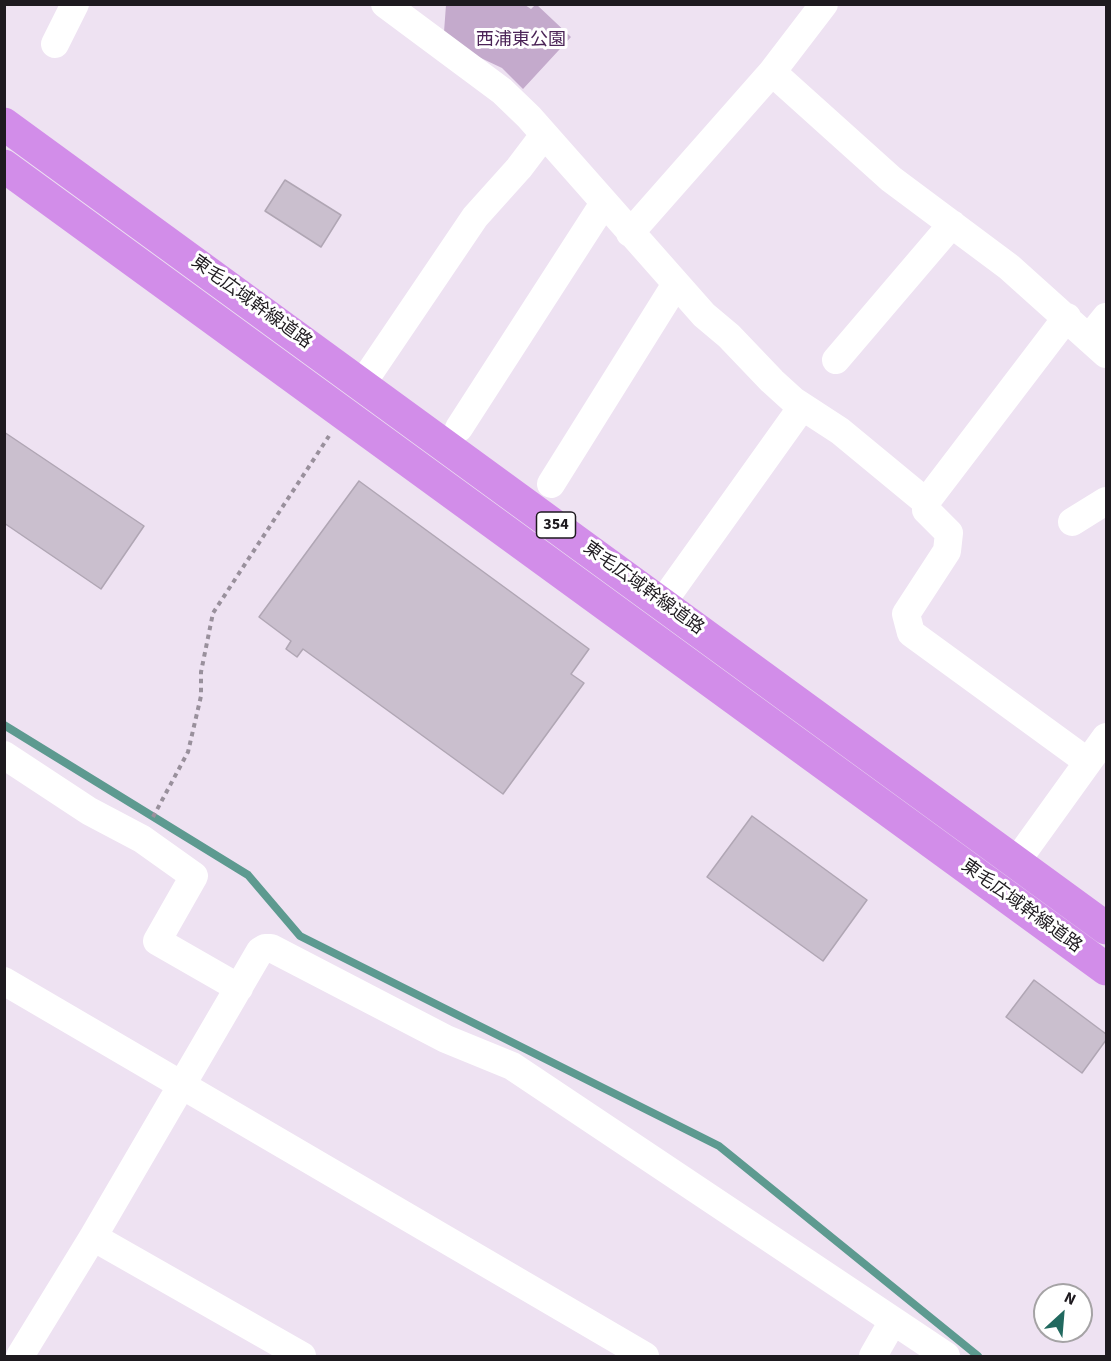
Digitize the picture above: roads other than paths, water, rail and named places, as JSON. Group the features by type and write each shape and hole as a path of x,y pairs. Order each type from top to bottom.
{"highway":[{"name":"東毛広域幹線道路","path":"4,124 1107,928"},
{"name":"東毛広域幹線道路","path":"4,166 1107,969"}],"street":[{"path":"55,44 75,4"},
{"path":"385,4 421,14 502,91 676,284 772,381 802,407 840,431 926,502"},
{"path":"630,233 772,72 824,4"},
{"path":"772,72 891,179 1009,267 1067,317 1101,336"},
{"path":"362,384 476,217 519,168 544,135"},
{"path":"459,428 604,203"},
{"path":"836,360 952,224"},
{"path":"551,484 676,284"},
{"path":"1067,317 926,502 926,510 949,533 947,551 906,614 911,633 1088,762"},
{"path":"662,603 802,407"},
{"path":"1072,522 1107,501"},
{"path":"1016,862 1107,737"},
{"path":"4,755 89,811 142,839 194,876 157,941 239,988"},
{"path":"20,1356 93,1237 260,951 271,948 447,1039 512,1066 946,1356"},
{"path":"4,981 645,1356"},
{"path":"93,1237 302,1356"},
{"path":"873,1356 893,1321"}],"waterway":[{"path":"4,725 248,875 300,936 719,1146 978,1356"}],"park label":[{"name":"西浦東公園","path":"521,41"}]}
